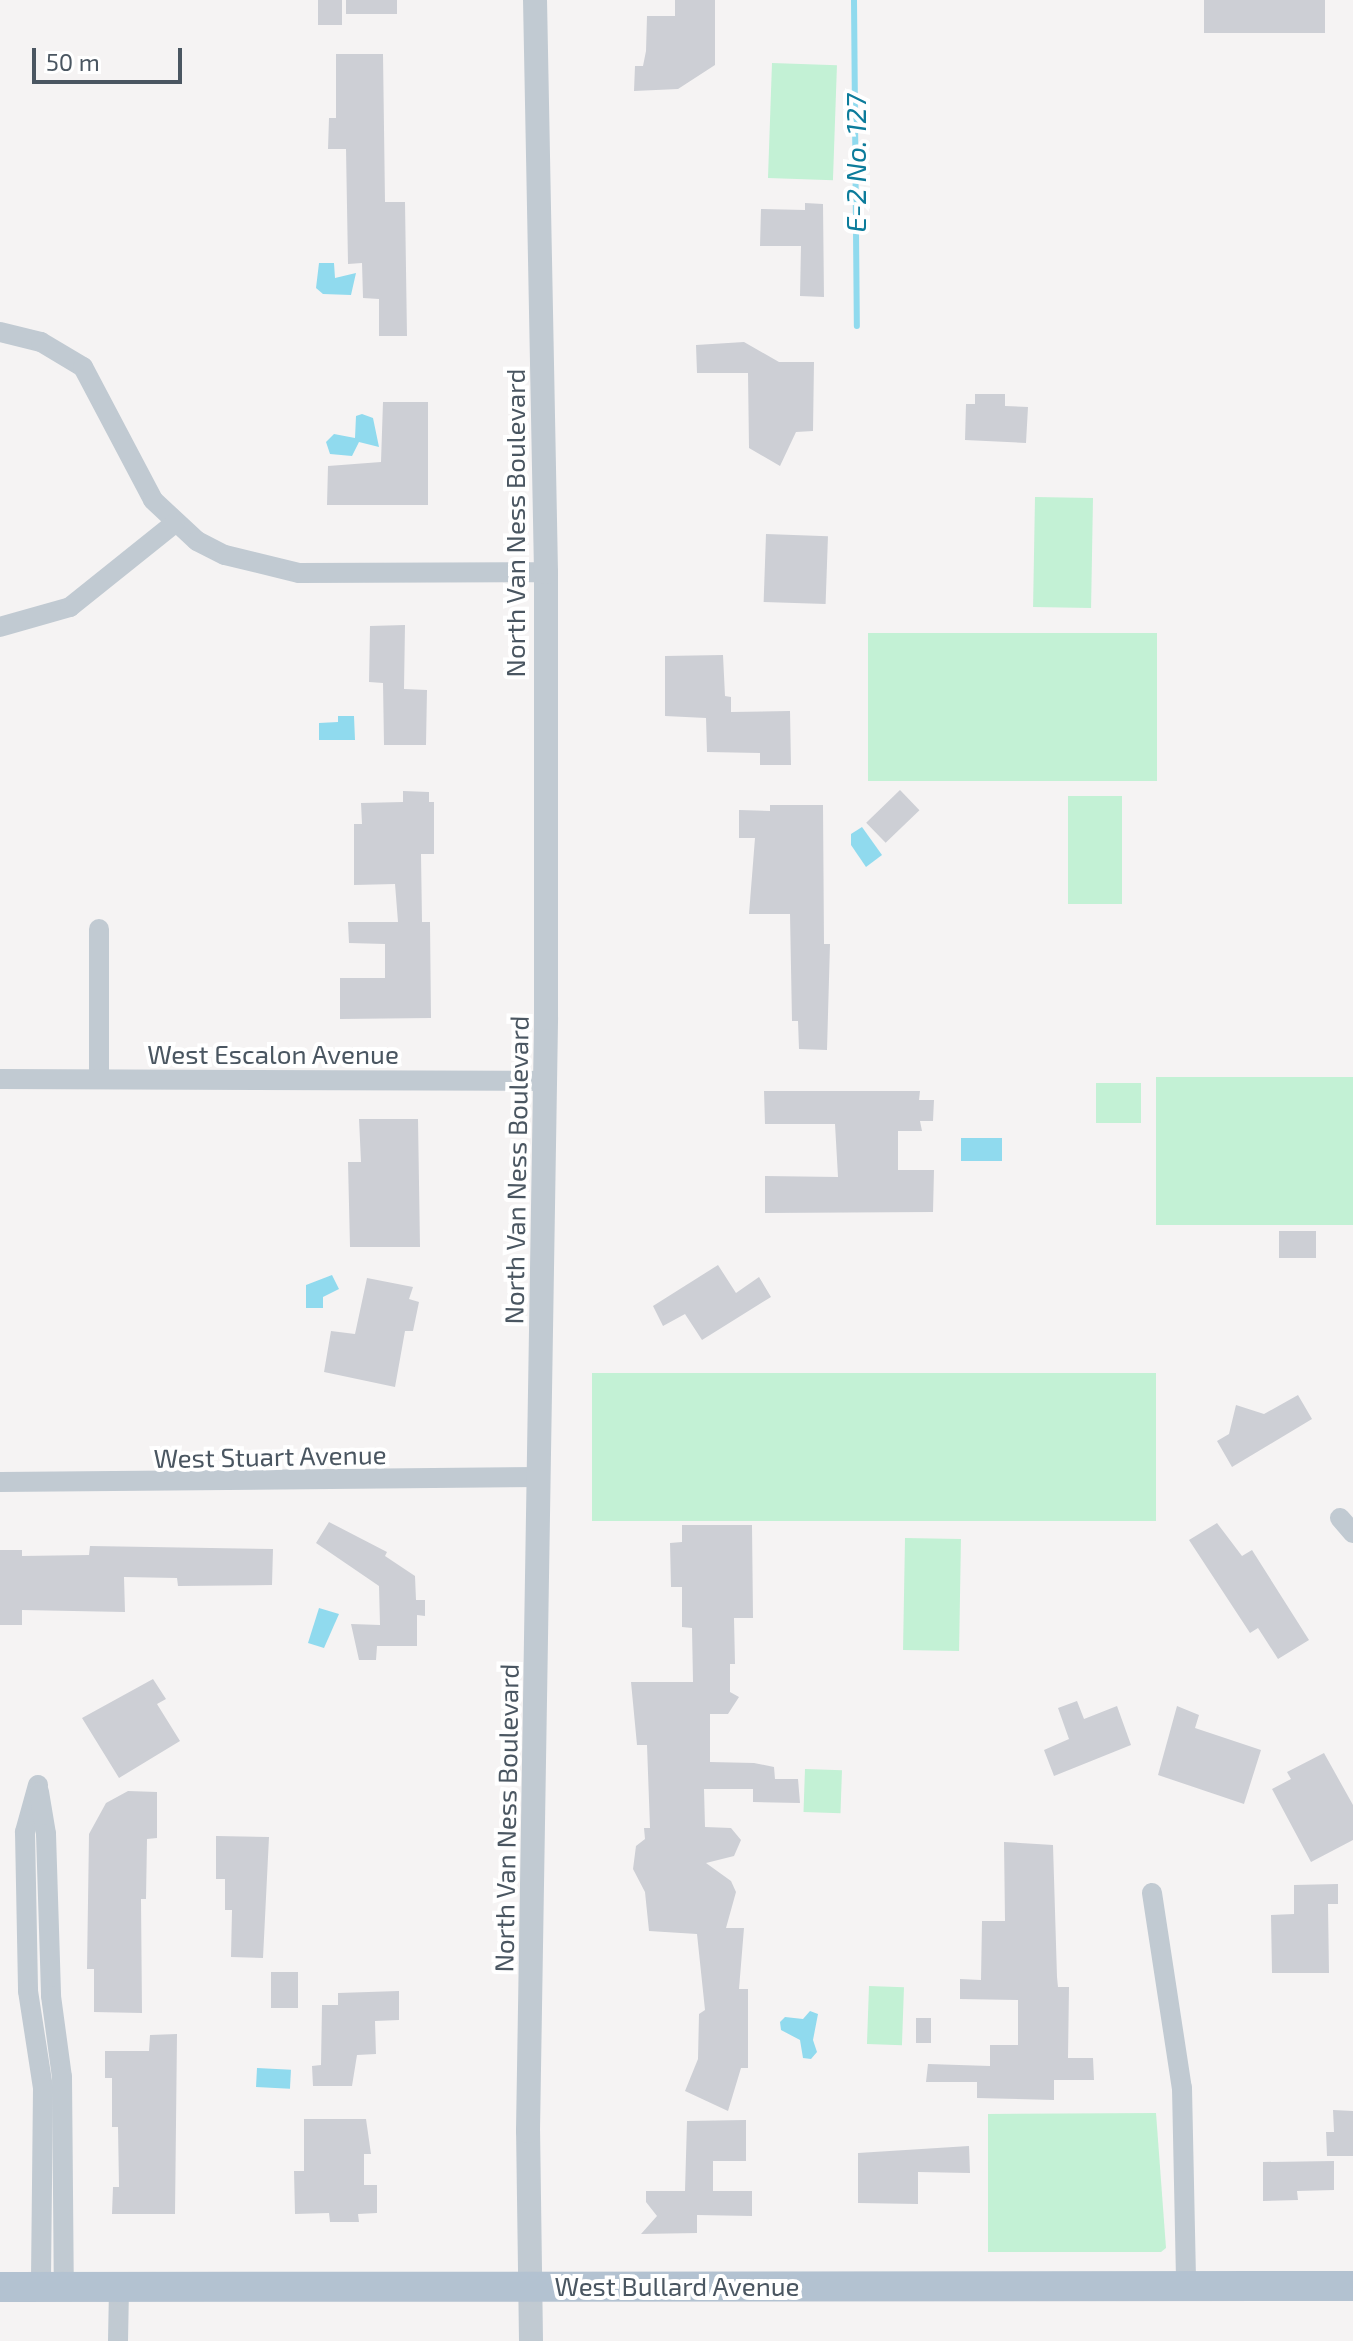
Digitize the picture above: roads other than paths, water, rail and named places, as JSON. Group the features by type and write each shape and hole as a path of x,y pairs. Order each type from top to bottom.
{"main road":[{"name":"West Bullard Avenue","path":"0,2287 1353,2286"}],"street":[{"name":"North Van Ness Boulevard","path":"531,2341 528,2131 545,1081 546,572 535,0"},
{"path":"0,332 41,342 83,367 153,500 175,523 225,555 275,570 546,572"},
{"path":"0,627 70,607 175,523"},
{"path":"99,929 99,1079"},
{"name":"West Escalon Avenue","path":"0,1079 545,1081"},
{"name":"West Stuart Avenue","path":"0,1482 540,1477"},
{"path":"52,2286 53,2117 51,1996 47,1886 38,1785 25,1832 29,1997 53,2117"},
{"path":"26,1887 47,1886"},
{"path":"1152,1893 1182,2088 1186,2285"},
{"path":"29,1997 51,1996"},
{"path":"118,2341 119,2287"}],"water":[{"path":"319,263 334,263 335,278 356,273 351,295 323,294 316,288"},
{"path":"362,414 373,418 379,447 359,442 352,456 330,454 326,442 334,434 355,438 356,416"},
{"path":"338,716 354,716 355,740 319,740 319,723 338,722"},
{"path":"862,827 882,855 866,867 851,845 851,834"},
{"path":"961,1138 1002,1138 1002,1161 961,1161"},
{"path":"332,1275 339,1289 323,1297 323,1308 306,1308 306,1285"},
{"path":"319,1608 339,1614 324,1648 308,1643"},
{"path":"810,2011 818,2014 813,2040 817,2052 811,2059 803,2058 800,2040 781,2030 780,2022 785,2017 803,2019"},
{"path":"257,2068 291,2070 290,2089 256,2087"}],"waterway":[{"name":"E-2 No. 127","path":"854,0 857,326"}]}
